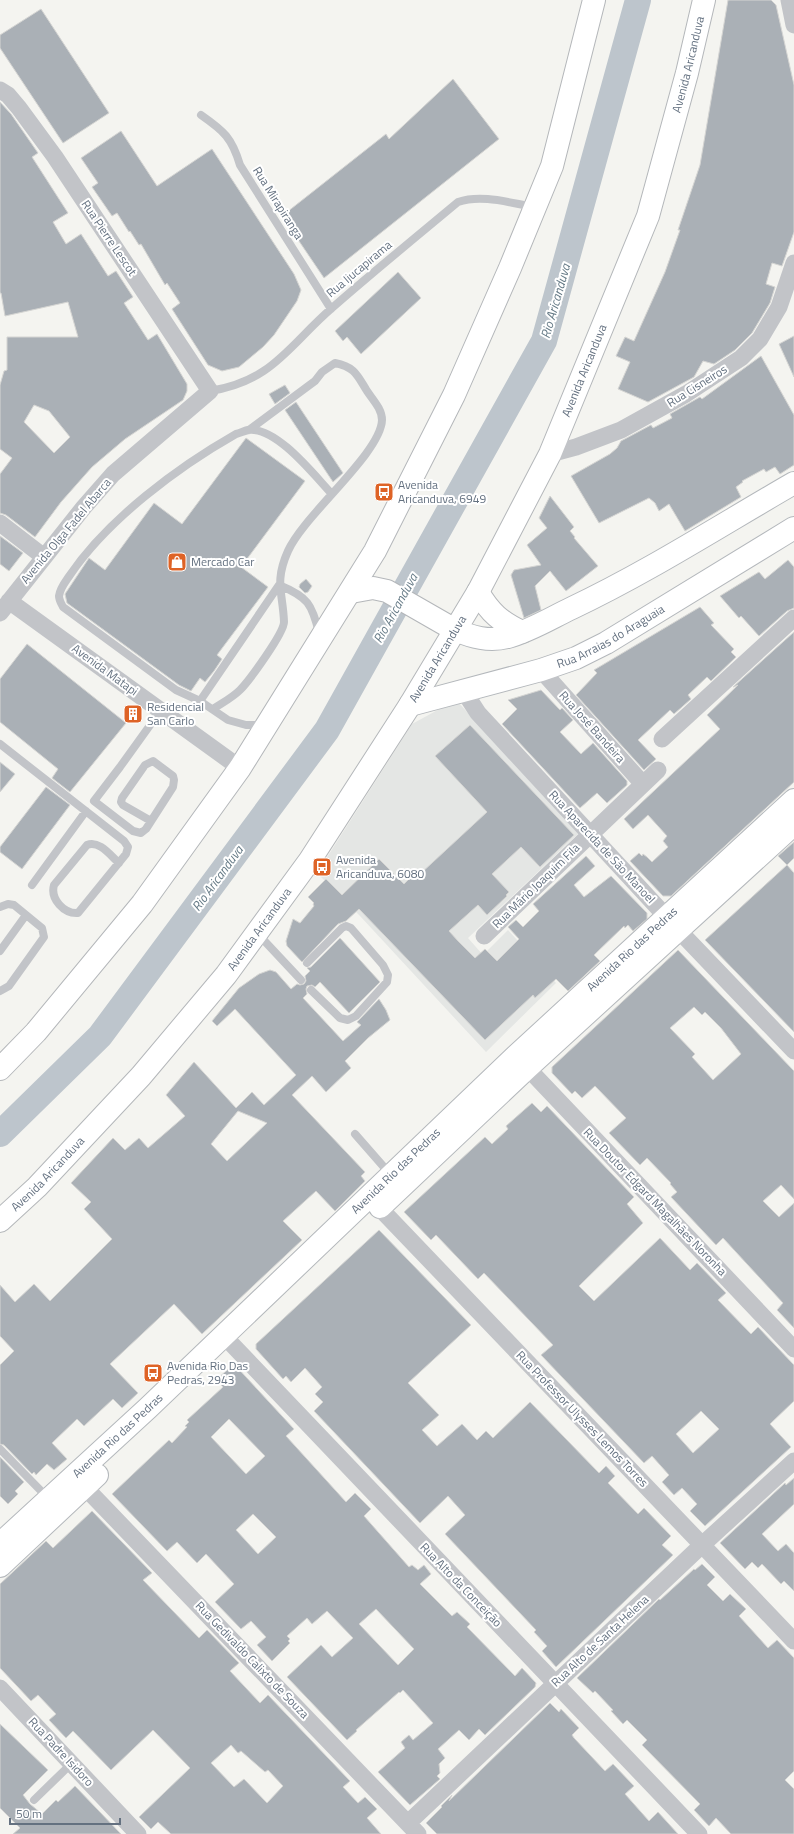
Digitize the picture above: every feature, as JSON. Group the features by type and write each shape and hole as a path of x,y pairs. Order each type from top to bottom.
{"main road":[{"path":"0,1069 36,1032 142,904 240,768 351,592 385,532 454,395 552,166 594,0"},
{"name":"Avenida Aricanduva","path":"0,1221 37,1187 141,1076 226,975 310,860 410,705 478,592 550,454 648,216 688,73 704,0"},
{"path":"351,592 373,588 387,592 455,630 485,639 503,638 522,632 591,599 794,483"},
{"name":"Rua Arraias do Araguaia","path":"410,705 541,670 576,658 606,643 794,528"},
{"path":"478,592 486,606 497,618 522,632"},
{"name":"Avenida Rio das Pedras","path":"0,1566 79,1481 521,1062 673,923 794,800"},
{"name":"Avenida Rio das Pedras","path":"673,923 794,824"},
{"name":"Avenida Rio das Pedras","path":"0,1544 49,1499 79,1481"}],"street":[{"path":"789,0 794,25"},
{"name":"Rua Pierre Lescot","path":"0,90 8,95 19,108 55,157 210,391"},
{"name":"Rua Cisneiros","path":"550,454 576,447 620,430 686,394 741,358 760,339 779,307 794,263"},
{"name":"Avenida Olga Fadel Abarca","path":"5,607 84,507 113,474 210,391"},
{"path":"0,523 44,557"},
{"name":"Avenida Matapi","path":"5,607 161,710 240,768"},
{"path":"662,739 794,618"},
{"name":"Rua José Bandeira","path":"541,670 643,784"},
{"name":"Rua Aparecida de São Manoel","path":"463,690 478,713 590,835 794,1051"},
{"name":"Rua Mário Joaquim Fila","path":"484,936 658,770"},
{"name":"Rua Doutor Edgard Magalhães Noronha","path":"521,1062 794,1349"},
{"name":"Rua Professor Ulysses Lemos Torres","path":"374,1202 794,1641"},
{"name":"Rua Alto da Conceição","path":"228,1340 699,1834"},
{"name":"Rua Alto de Santa Helena","path":"413,1829 555,1684 702,1545 794,1461"},
{"name":"Rua Gedivaldo Calixto de Souza","path":"79,1481 413,1829"},
{"name":"Rua Padre Isidoro","path":"0,1688 138,1834"}],"lane":[{"name":"Rua Mirapiranga","path":"201,115 222,130 235,148 240,165 331,309"},
{"name":"Rua Ijucapirama","path":"210,391 236,386 272,366 331,309 458,202 480,199 535,207"},
{"path":"213,709 234,695 245,685 281,633 284,622 279,585 282,566 288,550 313,514 365,456 380,433 382,420 379,408 356,373 346,365 335,363 329,366 315,381 249,430 236,434 219,444 166,480 128,512 83,556 61,588 59,595 59,601 63,607 176,690 200,701 228,720 236,723 267,726"},
{"path":"249,430 262,432 275,438 294,452 331,493"},
{"path":"200,701 279,585"},
{"path":"279,585 302,596 310,605 321,640"},
{"path":"151,821 123,805 121,802 122,798 145,765 153,762 173,776 173,787 151,821 140,833 133,831 94,800 161,710"},
{"path":"0,744 124,841 128,847 126,854 119,863 78,913 65,912 52,892 54,885 87,845 91,843 97,844 119,863"},
{"path":"32,885 86,811"},
{"path":"0,907 8,904 14,905 42,928 44,937 10,986 0,991"},
{"path":"0,951 26,915"},
{"path":"295,973 342,928 346,926 351,928 383,965 388,975 387,982 356,1016 348,1020 340,1018 311,990"},
{"path":"256,933 301,980"},
{"path":"355,1134 397,1180"},
{"path":"0,1449 49,1499"},
{"path":"34,1800 71,1764"}],"shaded area":[{"path":"456,700 579,833 468,938 483,955 508,930 556,983 486,1052 360,916 317,873 412,724"}],"building":[{"path":"728,0 771,0 776,5 794,85 794,232 782,266 772,263 766,284 775,287 770,303 752,333 735,350 714,364 703,361 694,377 648,402 618,389 630,362 616,356 625,337 634,341 665,272 680,230 678,230 700,165"},
{"path":"41,9 109,113 63,143 0,48 0,35"},
{"path":"453,79 499,139 324,278 282,216 386,134 389,139"},
{"path":"0,102 11,114 38,153 32,157 68,213 53,222 66,244 81,234 108,276 116,271 133,297 124,303 148,340 157,334 187,384 187,391 183,400 125,439 92,467 61,502 35,537 6,515 0,513 0,474 12,458 0,449 0,385 4,371 7,370 7,337 78,337 68,302 5,316 0,293","holes":["34,405 49,411 70,437 54,453 24,422"]},
{"path":"121,131 157,186 212,149 294,274 301,290 297,301 274,335 263,347 239,367 222,371 208,365 172,309 180,303 167,283 165,285 141,244 139,245 117,213 112,216 92,187 98,183 81,158"},
{"path":"398,272 421,298 361,354 347,337 343,341 335,331"},
{"path":"794,336 794,377 779,344"},
{"path":"761,356 794,415 794,465 780,474 775,467 766,472 764,469 742,481 743,482 736,487 741,497 685,531 669,504 659,511 655,503 649,498 599,523 571,476 610,454 617,448 621,441 651,425 653,428 672,418 670,414 700,397 702,399"},
{"path":"285,385 290,393 275,404 269,394"},
{"path":"296,402 343,473 333,482 285,410"},
{"name":"Mercado Car","path":"246,438 305,481 241,567 268,587 217,655 222,659 214,671 205,682 200,678 191,691 179,685 67,603 65,594 89,558 105,570 154,503 182,524"},
{"path":"550,496 574,527 570,531 575,537 574,538 598,566 566,591 550,571 535,586 541,610 524,618 511,575 514,570 541,565 527,545 547,528 539,518"},
{"path":"0,536 23,553 9,571 0,564"},
{"path":"788,560 794,567 794,608 787,611 759,636 741,616 739,618 720,596 759,572 765,579"},
{"path":"306,579 312,586 308,592 305,593 299,587 300,584"},
{"path":"700,607 714,623 711,625 734,649 731,652 736,657 711,681 707,677 688,695 691,699 674,714 670,710 638,740 656,759 644,770 576,695 597,673 594,670"},
{"path":"794,632 794,782 671,896 663,896 630,861 639,853 642,856 643,854 652,862 668,847 663,841 667,836 648,815 633,829 624,819 720,729 707,715 738,685 733,687"},
{"path":"27,644 126,723 70,792 52,778 58,769 0,722 0,679"},
{"path":"541,690 560,710 562,708 573,720 560,732 581,754 593,743 627,781 627,785 607,803 597,793 580,808 502,724 517,709 508,700"},
{"path":"470,725 574,835 540,867 521,847 492,874 509,892 506,895 507,896 487,915 478,905 449,931 458,941 475,958 485,949 497,961 519,939 508,927 516,920 523,927 539,911 533,904 586,856 595,866 574,885 584,897 611,876 647,913 647,919 633,931 628,925 625,928 624,926 594,955 600,961 568,991 556,979 535,998 533,995 485,1040 359,909 346,921 338,924 302,962 287,946 286,941 293,919 300,923 314,906 314,903 308,897 326,879 342,895 379,859 404,884 416,872 419,875 487,812 435,756"},
{"path":"0,762 15,774 0,792"},
{"path":"46,787 70,805 22,869 0,852 0,847"},
{"path":"794,842 794,858 787,865 778,856"},
{"path":"787,865 794,873 794,1032 705,940"},
{"path":"340,938 380,982 349,1013 320,982 315,987 312,985 307,986 307,994 303,998 343,1041 361,1025 357,1022 379,999 390,1020 368,1038 345,1061 351,1068 326,1092 312,1076 292,1095 365,1172 361,1176 365,1181 335,1211 316,1191 283,1221 302,1240 202,1334 174,1304 110,1364 138,1393 122,1408 113,1399 84,1426 77,1419 52,1443 67,1459 54,1470 47,1464 36,1475 34,1472 32,1474 4,1445 0,1444 0,1365 14,1351 0,1336 0,1285 15,1302 34,1284 50,1301 112,1239 84,1209 91,1202 71,1183 113,1138 125,1150 139,1138 148,1148 185,1116 166,1095 194,1062 236,1108 252,1092 264,1105 296,1075 235,1009 217,1026 212,1021 239,988 259,974 270,970 276,972 291,989 297,984 304,984 306,981 305,976 310,971 307,968 311,967","holes":["238,1111 267,1123 227,1161 211,1144"]},
{"path":"678,950 794,1071 794,1199 781,1185 763,1201 779,1217 794,1203 794,1328 777,1310 783,1303 723,1238 716,1245 671,1197 677,1192 670,1184 671,1183 647,1158 640,1165 609,1133 626,1118 595,1086 582,1098 575,1091 572,1094 552,1073 552,1067","holes":["694,1007 702,1015 705,1012 721,1028 741,1054 713,1080 692,1057 695,1054 670,1028"]},
{"path":"532,1103 541,1112 547,1106 634,1197 627,1204 643,1223 579,1286 594,1301 660,1238 690,1270 697,1263 726,1293 718,1300 751,1334 758,1327 794,1365 794,1401 770,1424 791,1447 705,1526 690,1511 697,1504 682,1488 674,1495 662,1482 669,1475 652,1456 644,1463 541,1355 553,1345 484,1273 478,1279 436,1235 431,1240 404,1212 485,1137 492,1144 508,1129 506,1126","holes":["701,1411 719,1429 693,1453 676,1434"]},
{"path":"379,1230 471,1325 408,1383 439,1415 422,1430 437,1446 462,1424 477,1440 486,1431 493,1438 530,1402 599,1473 606,1466 615,1476 608,1483 638,1514 644,1508 671,1536 662,1545 673,1555 556,1667 542,1651 547,1646 534,1632 536,1630 445,1534 465,1515 448,1496 420,1523 314,1411 323,1402 315,1394 322,1387 305,1368 291,1382 286,1376 283,1379 256,1349 256,1344"},
{"path":"234,1364 294,1429 286,1436 346,1502 355,1493 371,1509 364,1516 409,1567 412,1565 418,1570 424,1565 431,1574 420,1584 452,1616 457,1612 470,1624 467,1627 515,1676 522,1668 536,1683 535,1687 485,1735 479,1729 469,1740 459,1730 438,1749 445,1758 439,1764 440,1773 437,1776 440,1779 410,1805 378,1772 405,1748 401,1742 409,1735 413,1740 433,1723 403,1690 356,1730 357,1731 347,1740 287,1677 321,1645 332,1657 353,1638 327,1611 312,1624 307,1618 287,1636 290,1639 288,1641 290,1643 272,1661 257,1645 266,1637 251,1621 241,1629 215,1602 234,1584 206,1554 197,1563 177,1542 167,1551 112,1494 169,1440 172,1443 187,1427 185,1426 189,1422 187,1420 223,1387 216,1380","holes":["229,1419 265,1456 246,1474 211,1437","253,1514 276,1537 258,1554 236,1530","376,1609 414,1649 398,1665 359,1624"]},
{"path":"0,1457 24,1482 15,1491 18,1494 8,1504 0,1496"},
{"path":"794,1478 794,1504 762,1534 778,1551 786,1544 794,1553 794,1591 784,1581 781,1584 762,1564 758,1568 752,1562 745,1569 720,1543 785,1483 786,1485"},
{"path":"92,1511 152,1573 143,1580 199,1638 207,1630 239,1663 230,1671 260,1703 268,1695 350,1781 343,1787 358,1803 365,1797 377,1809 367,1818 381,1834 171,1834 158,1822 151,1829 139,1817 190,1768 153,1730 111,1770 73,1731 66,1738 49,1720 56,1714 38,1695 31,1701 0,1668 0,1584 46,1541 53,1548","holes":["231,1745 238,1753 241,1751 265,1772 268,1770 283,1786 267,1803 244,1779 234,1787 211,1763"]},
{"path":"702,1564 715,1577 707,1585 723,1601 730,1594 746,1609 739,1616 768,1648 777,1640 794,1658 794,1771 785,1780 794,1789 794,1834 731,1834 716,1818 709,1826 694,1810 700,1804 642,1745 647,1740 627,1720 623,1724 611,1711 613,1710 595,1691 593,1693 577,1678 659,1599 660,1600 694,1569 695,1570"},
{"path":"550,1703 559,1712 561,1709 579,1728 572,1735 605,1771 613,1764 634,1786 625,1794 649,1821 658,1812 678,1834 437,1834 426,1823 452,1795 449,1801"},
{"path":"0,1724 48,1770 23,1795 30,1804 42,1814 56,1800 58,1802 75,1786 121,1834 13,1834 20,1828 0,1808"}],"waterway":[{"name":"Rio Aricanduva","path":"0,1134 100,1036 327,730 544,341 638,0"}],"place":[{"name":"Avenida Aricanduva, 6949","path":"384,492"},
{"name":"Mercado Car","path":"177,562"},
{"name":"Residencial San Carlo","path":"133,714"},
{"name":"Avenida Aricanduva, 6080","path":"322,867"},
{"name":"Avenida Rio Das Pedras, 2943","path":"153,1373"}]}
